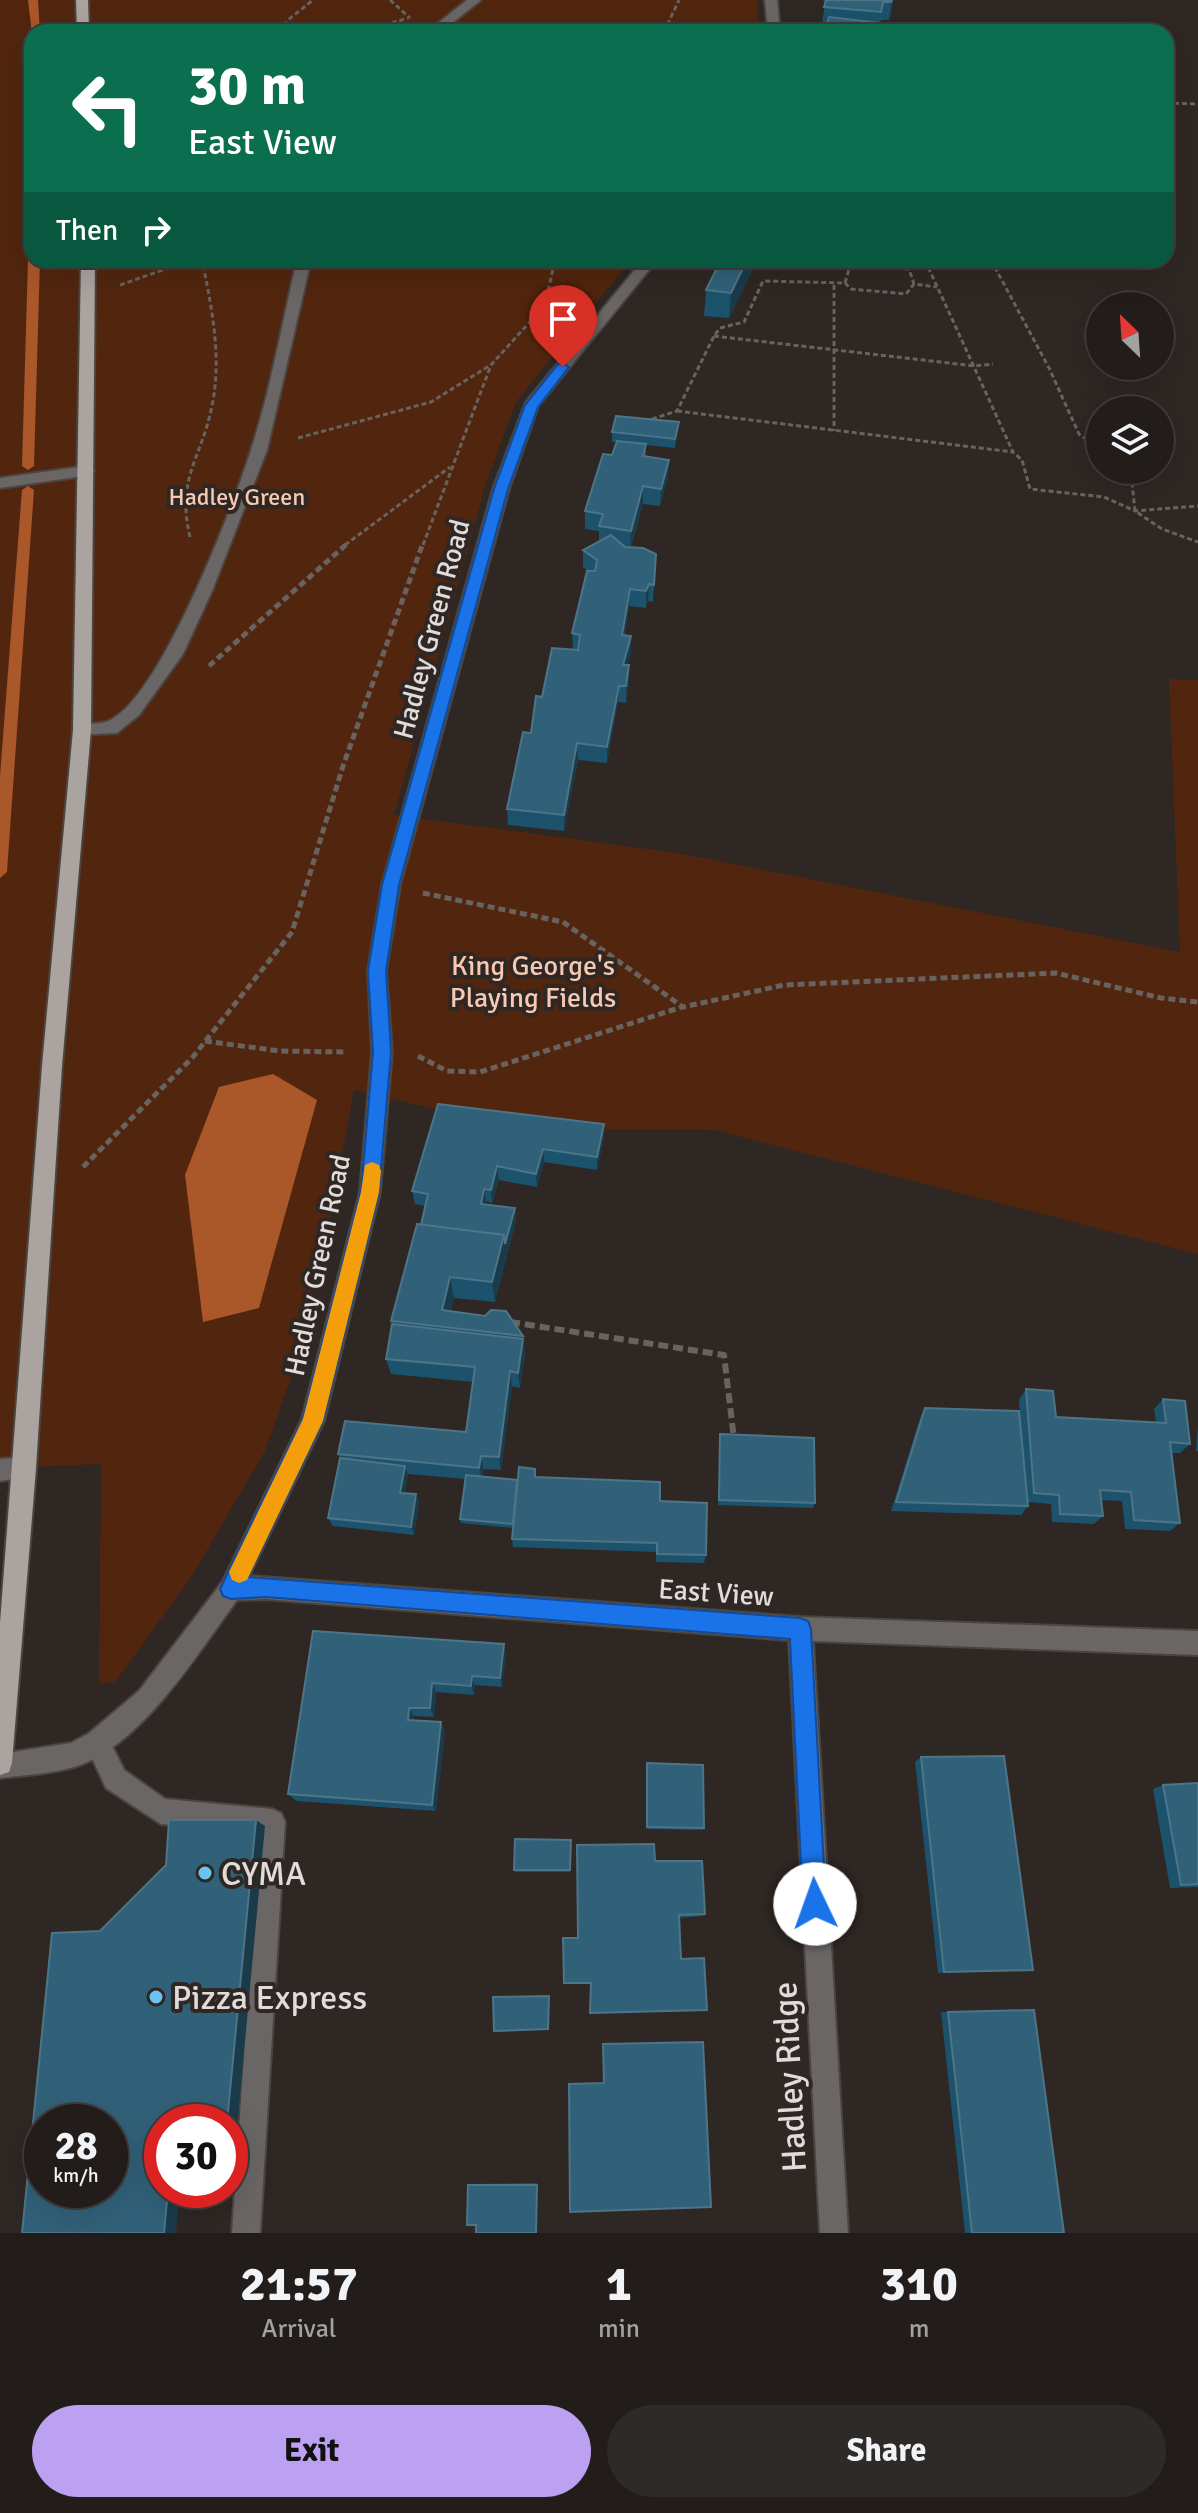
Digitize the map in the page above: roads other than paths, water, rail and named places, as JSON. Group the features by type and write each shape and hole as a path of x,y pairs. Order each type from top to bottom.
{"main road":[{"path":"82,0 83,24"},
{"path":"0,1764 25,1468 52,1066 82,730 88,268"}],"street":[{"path":"444,24 475,0"},
{"path":"771,0 773,24"},
{"path":"777,24 789,0"},
{"path":"82,730 111,728 133,711 175,654 213,569 259,450 302,268"},
{"name":"Hadley Green Road","path":"0,1764 73,1755 97,1743 148,1700 231,1589 313,1421 370,1192 382,1052 377,971 391,885 501,489 531,405 643,268"},
{"path":"0,483 86,471"},
{"path":"0,1470 25,1468"},
{"name":"East View","path":"231,1589 266,1587 800,1629 1198,1643"},
{"name":"Hadley Ridge","path":"800,1629 834,2233"},
{"path":"97,1743 115,1779 161,1811 272,1822 246,2233"}],"waterway":[{"path":"33,0 34,24"},
{"path":"28,466 34,268"},
{"path":"0,872 28,490"}],"place":[{"name":"CYMA","path":"205,1873"},
{"name":"Pizza Express","path":"156,1997"}],"park label":[{"name":"Hadley Green","path":"237,497"},
{"name":"King George's Playing Fields","path":"533,981"}]}
